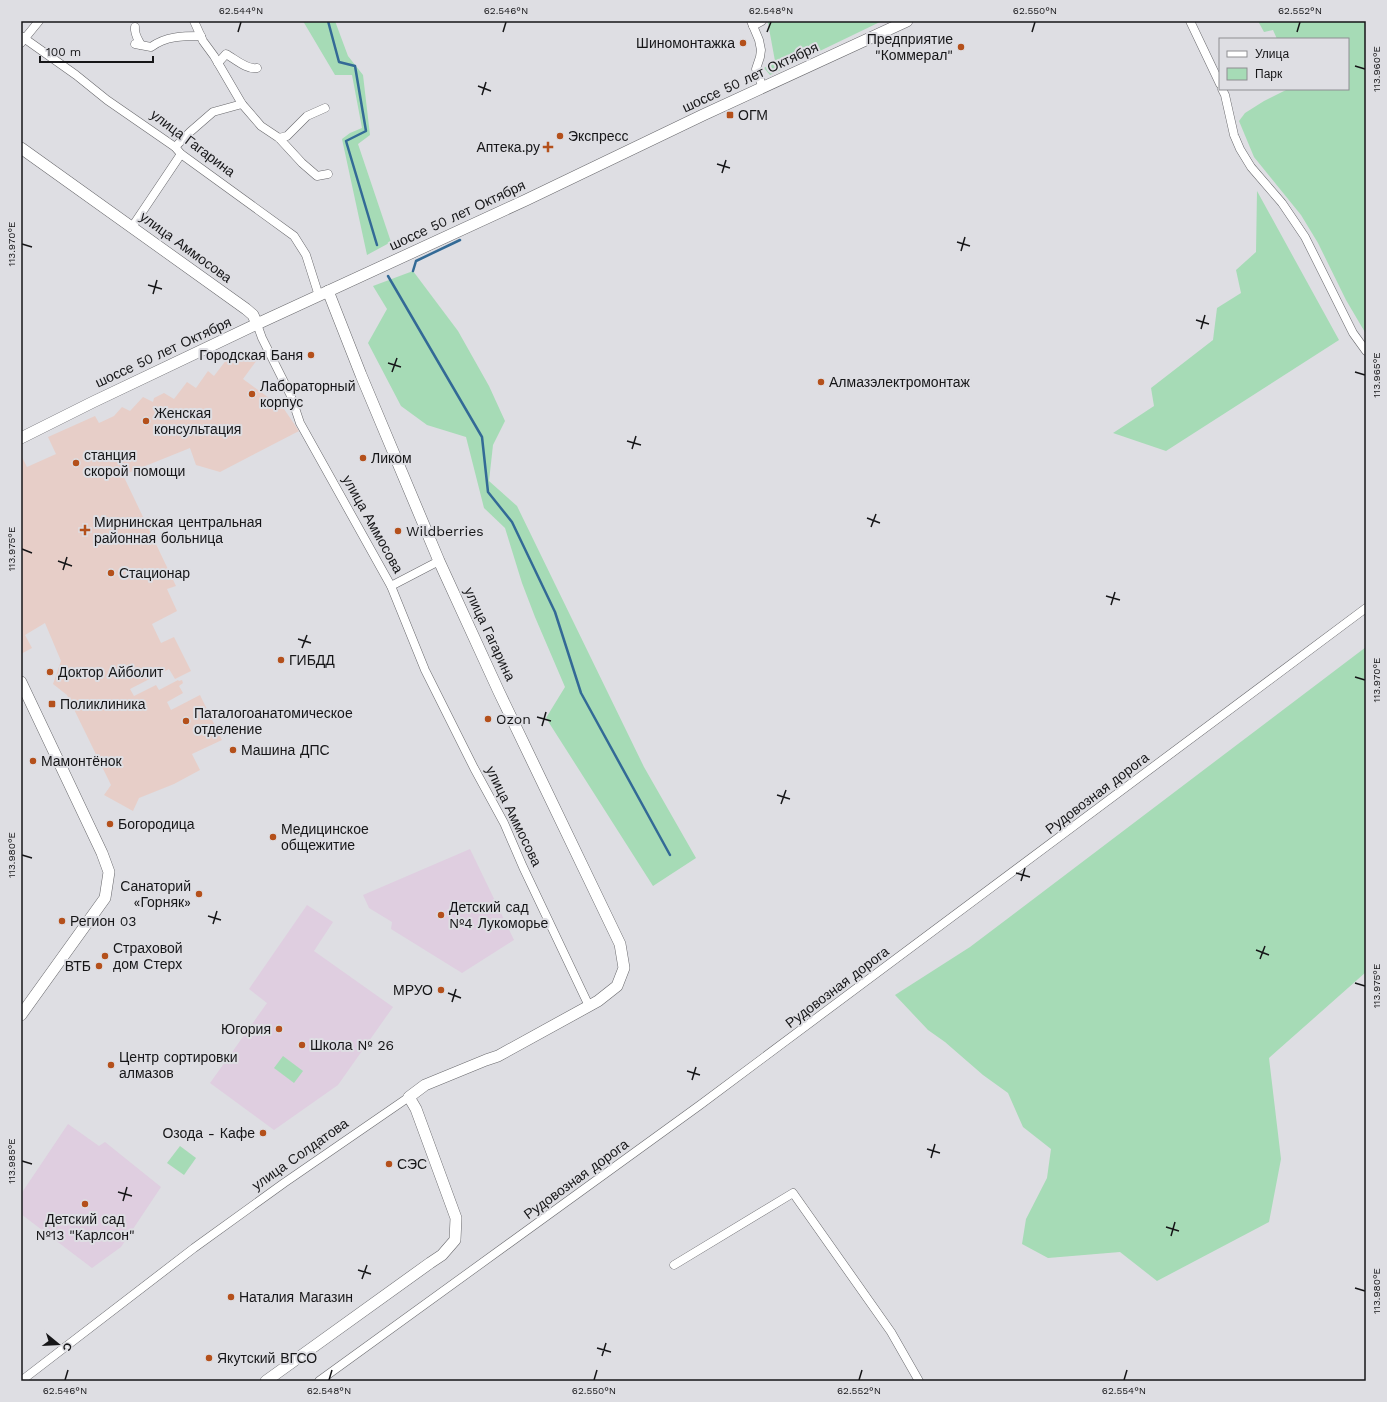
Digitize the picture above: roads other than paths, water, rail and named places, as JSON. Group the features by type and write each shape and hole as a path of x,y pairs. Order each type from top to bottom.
{"street":[{"path":"22,39 39,21"},
{"path":"194,21 201,36 242,104 261,126 279,138 302,163 317,176 328,174"},
{"path":"762,21 752,24 760,40 761,50 756,69 763,88"},
{"name":"шоссе 50 лет Октября","path":"21,438 257,324 526,200 703,115 907,21"},
{"path":"1190,21 1219,82"},
{"path":"135,27 134,31 138,44 147,47 151,47 158,42 170,38 201,36"},
{"name":"улица Гагарина","path":"22,39 76,75 107,100 175,147 181,154 294,236 306,254 361,375 439,562 620,944 624,968 617,986"},
{"path":"218,63 226,54 246,66 253,69 257,68"},
{"path":"1222,90 1234,135 1240,149 1251,167 1282,203 1305,237 1353,333 1366,351"},
{"path":"175,147 213,112 242,104"},
{"path":"279,138 287,136 307,116 325,108"},
{"name":"улица Аммосова","path":"21,148 253,315 262,338 292,396 300,423 391,586 425,670 510,836 523,867 589,1006"},
{"path":"132,227 181,154"},
{"path":"391,586 439,562"},
{"name":"Рудовозная дорога","path":"319,1381 700,1105 1366,608"},
{"path":"21,682 107,865 109,878 105,898 21,1015"},
{"name":"улица Солдатова","path":"21,1381 194,1248 284,1183 425,1085 498,1056 589,1006 617,986"},
{"path":"266,1381 430,1264 455,1240 456,1218 416,1110 409,1097"},
{"path":"674,1266 793,1193 890,1332 919,1381"}],"waterway":[{"path":"328,21 339,62 355,66 366,131 346,141 377,245"},
{"path":"413,271 416,261 460,240"},
{"path":"388,276 482,437 488,492 512,522 555,612 581,693 670,855"}],"place":[{"name":"Шиномонтажка","path":"743,43"},
{"name":"Предприятие \"Коммерал\"","path":"961,47"},
{"name":"ОГМ","path":"730,115"},
{"name":"Экспресс","path":"560,136"},
{"name":"Аптека.ру","path":"548,147"},
{"name":"Городская Баня","path":"311,355"},
{"name":"Алмазэлектромонтаж","path":"821,382"},
{"name":"Лабораторный корпус","path":"252,394"},
{"name":"Женская консультация","path":"146,421"},
{"name":"Ликом","path":"363,458"},
{"name":"станция скорой помощи","path":"76,463"},
{"name":"Мирнинская центральная районная больница","path":"85,530"},
{"name":"Wildberries","path":"398,531"},
{"name":"Стационар","path":"111,573"},
{"name":"ГИБДД","path":"281,660"},
{"name":"Доктор Айболит","path":"50,672"},
{"name":"Поликлиника","path":"52,704"},
{"name":"Ozon","path":"488,719"},
{"name":"Паталогоанатомическое отделение","path":"186,721"},
{"name":"Машина ДПС","path":"233,750"},
{"name":"Мамонтёнок","path":"33,761"},
{"name":"Богородица","path":"110,824"},
{"name":"Медицинское общежитие","path":"273,837"},
{"name":"Санаторий «Горняк»","path":"199,894"},
{"name":"Детский сад №4 Лукоморье","path":"441,915"},
{"name":"Регион 03","path":"62,921"},
{"name":"Страховой дом Стерх","path":"105,956"},
{"name":"ВТБ","path":"99,966"},
{"name":"МРУО","path":"441,990"},
{"name":"Югория","path":"279,1029"},
{"name":"Школа № 26","path":"302,1045"},
{"name":"Центр сортировки алмазов","path":"111,1065"},
{"name":"Озода - Кафе","path":"263,1133"},
{"name":"СЭС","path":"389,1164"},
{"name":"Детский сад №13 \"Карлсон\"","path":"85,1204"},
{"name":"Наталия Магазин","path":"231,1297"},
{"name":"Якутский ВГСО","path":"209,1358"}]}
